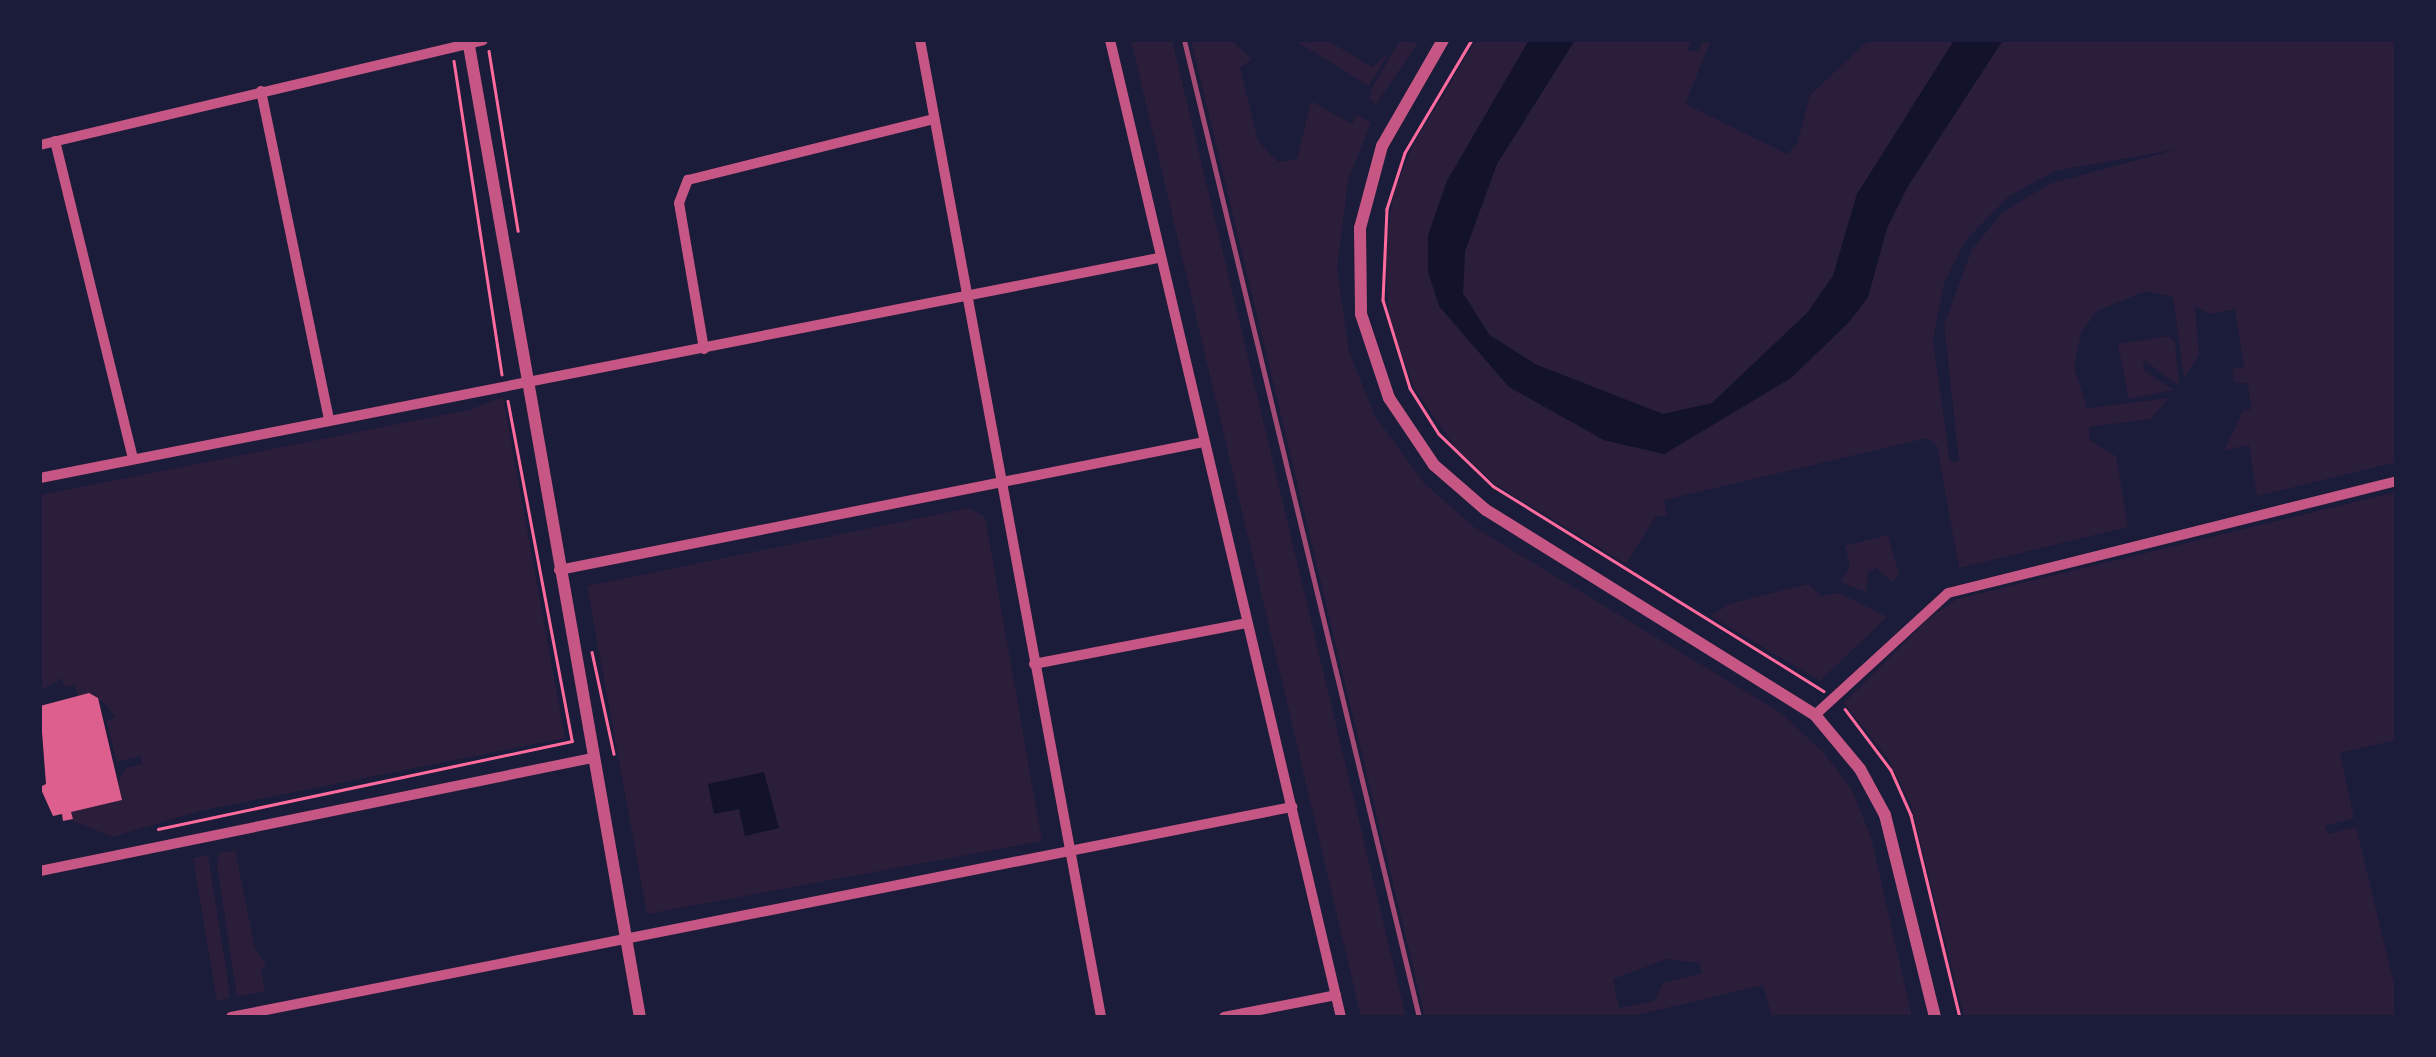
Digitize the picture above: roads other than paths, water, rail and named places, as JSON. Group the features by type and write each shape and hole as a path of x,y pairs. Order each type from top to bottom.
{"street":[{"path":"40,145 483,40"},
{"path":"920,40 1101,1017"},
{"path":"1110,40 1158,258 1341,1017"},
{"path":"1444,40 1382,146 1360,228 1361,314 1396,410 1434,465 1486,510 1816,714 1860,769 1885,815 1935,1017"},
{"path":"468,41 525,382 640,1017"},
{"path":"260,92 330,420"},
{"path":"704,349 679,203 688,180 934,119"},
{"path":"55,141 132,459"},
{"path":"40,478 1158,258"},
{"path":"559,570 1204,442"},
{"path":"1816,714 1948,593 2396,481"},
{"path":"1034,664 1246,624"},
{"path":"40,872 592,758"},
{"path":"231,1017 1292,807"},
{"path":"1224,1017 1336,995"}],"railway":[{"path":"1184,40 1419,1017"}]}
